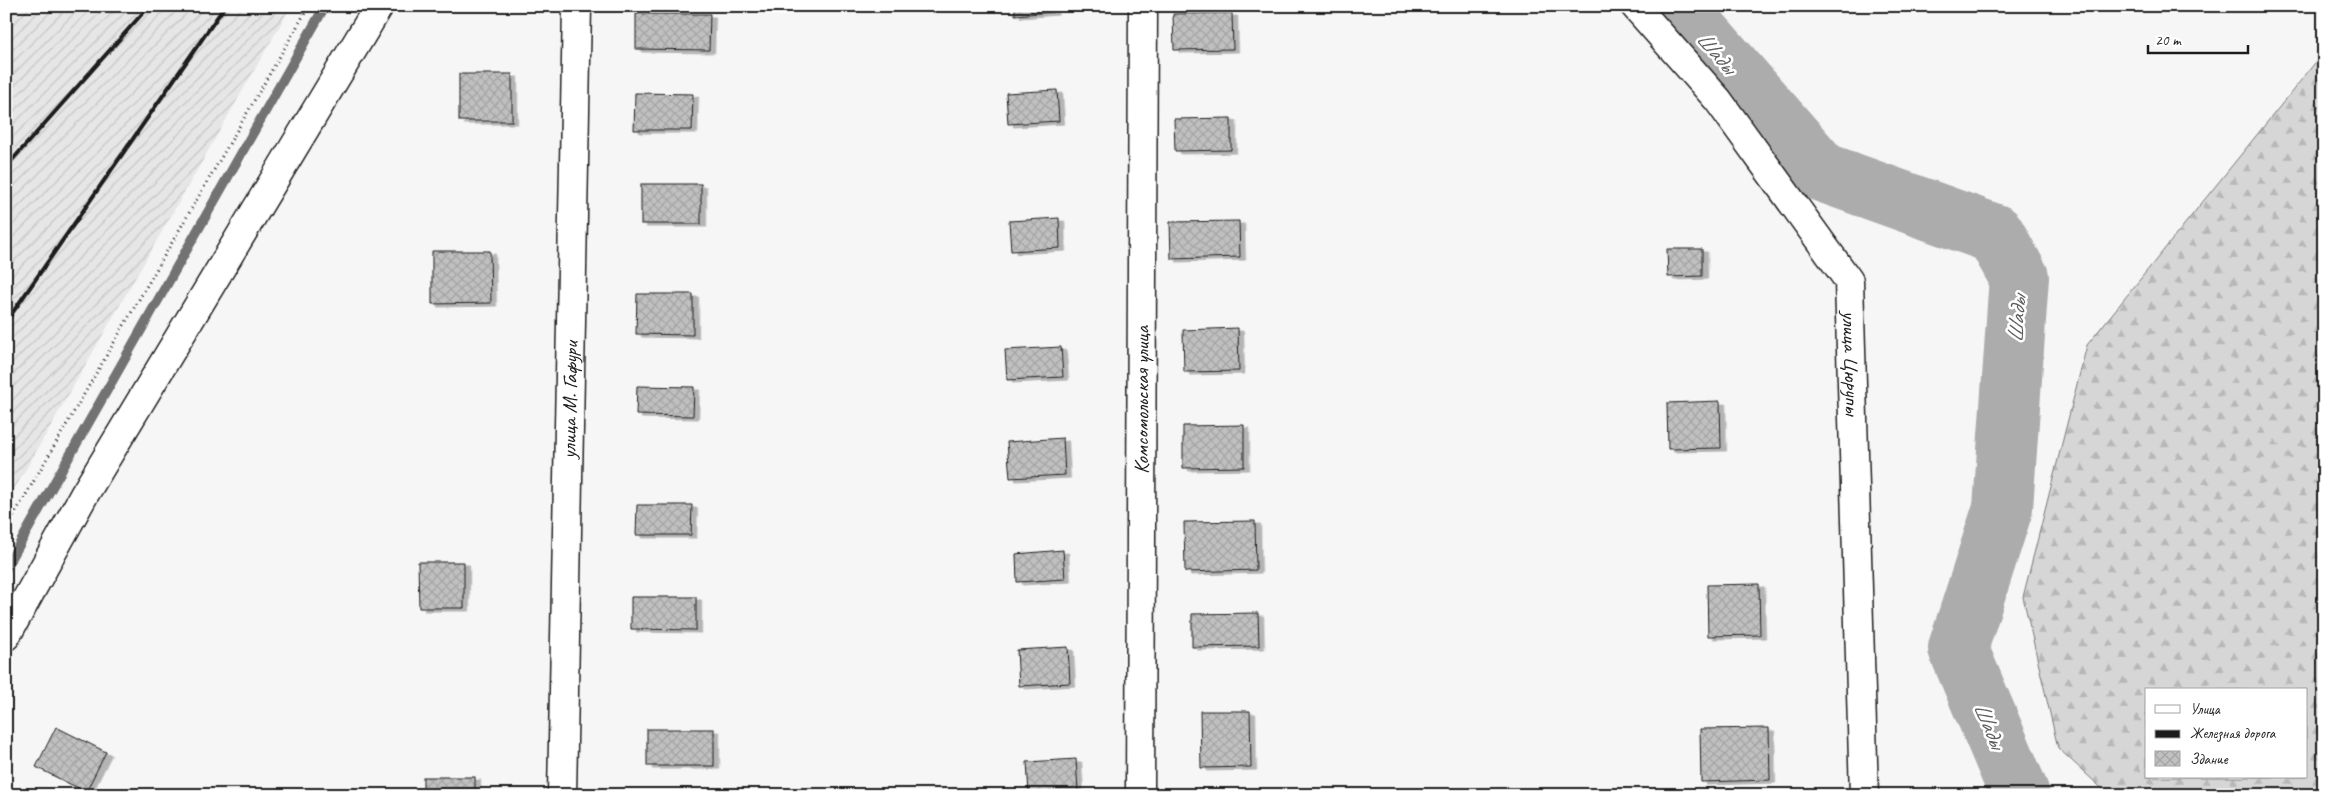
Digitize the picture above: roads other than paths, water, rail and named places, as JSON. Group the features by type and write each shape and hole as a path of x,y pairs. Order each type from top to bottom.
{"street":[{"path":"6,636 84,495 379,6"},
{"name":"улица М. Гафури","path":"562,795 577,6"},
{"name":"Комсомольская улица","path":"1140,795 1143,6"},
{"name":"улица Цюрупы","path":"1635,6 1718,100 1849,281 1864,795"}],"waterway":[{"path":"6,568 325,6"},
{"name":"Шады","path":"1677,6 1822,172 1995,234 2019,277 2003,508 1958,648 2020,795"}],"railway":[{"path":"6,167 149,6"},
{"path":"6,322 225,6"}]}
